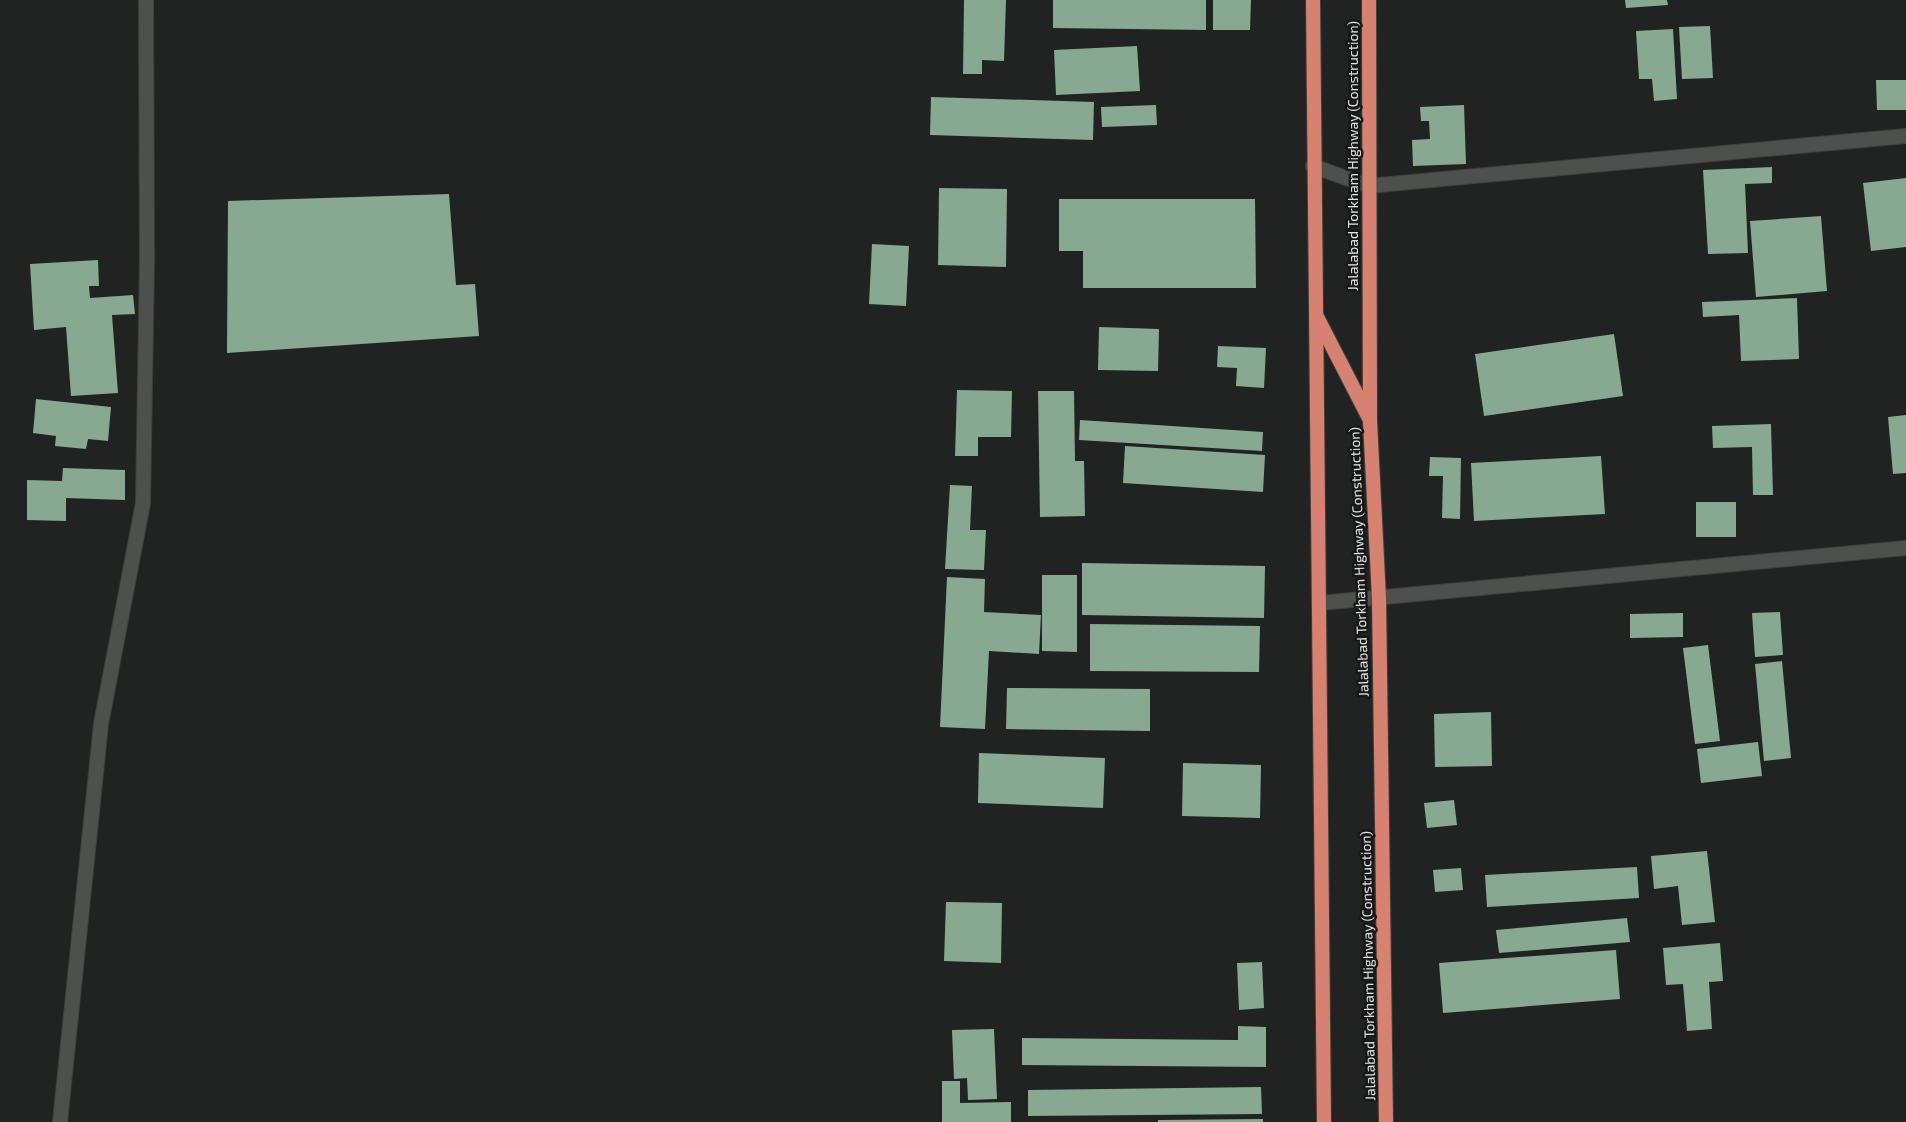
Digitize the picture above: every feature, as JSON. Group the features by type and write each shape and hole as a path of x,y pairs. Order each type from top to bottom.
{"highway":[{"path":"1313,0 1324,1122"},
{"name":"Jalalabad Torkham Highway (Construction)","path":"1369,0 1370,421 1379,598 1386,1122"},
{"path":"1316,314 1370,421"}],"street":[{"path":"60,1122 100,724 143,503 147,259 146,0"},
{"path":"1314,166 1368,186 1906,136"},
{"path":"1320,603 1906,548"}],"building":[{"path":"964,0 1006,0 1004,61 982,60 982,74 963,74"},
{"path":"1053,0 1206,0 1206,30 1053,28"},
{"path":"1213,0 1251,0 1250,30 1213,30"},
{"path":"1625,0 1667,0 1668,5 1626,8"},
{"path":"1710,26 1713,78 1682,79 1679,27"},
{"path":"1673,29 1677,99 1654,101 1652,79 1639,79 1636,31"},
{"path":"1137,46 1140,91 1056,95 1054,50"},
{"path":"1876,80 1906,80 1906,110 1877,110"},
{"path":"931,97 1094,102 1093,140 930,135"},
{"path":"1156,105 1157,125 1102,127 1101,107"},
{"path":"1464,105 1466,164 1413,166 1412,140 1430,139 1429,121 1421,121 1420,107"},
{"path":"1772,167 1772,183 1745,184 1748,253 1708,254 1703,170"},
{"path":"1906,178 1906,247 1871,251 1863,183"},
{"path":"939,188 1007,189 1006,267 938,265"},
{"path":"449,194 456,285 475,284 479,336 227,353 228,201"},
{"path":"1059,199 1255,199 1256,288 1083,288 1083,251 1059,251"},
{"path":"1821,216 1827,291 1756,297 1750,221"},
{"path":"872,244 909,246 906,306 869,304"},
{"path":"98,260 99,286 89,286 90,298 133,295 135,314 112,315 118,393 71,396 66,327 34,330 30,264"},
{"path":"1797,298 1799,359 1741,361 1739,315 1703,317 1702,302"},
{"path":"1099,327 1159,329 1158,371 1098,370"},
{"path":"1614,334 1623,396 1484,416 1475,354"},
{"path":"1218,346 1266,348 1264,388 1236,386 1237,368 1217,367"},
{"path":"957,390 1012,391 1011,437 978,437 978,456 955,456"},
{"path":"1038,391 1074,391 1075,461 1084,461 1085,516 1040,517"},
{"path":"36,399 111,407 108,441 88,439 86,449 55,446 56,436 33,433"},
{"path":"1906,415 1906,473 1893,474 1888,417"},
{"path":"1080,420 1263,432 1262,451 1079,440"},
{"path":"1771,424 1773,495 1753,495 1752,447 1713,448 1712,426"},
{"path":"1125,446 1265,455 1263,492 1123,483"},
{"path":"1601,456 1605,514 1474,521 1471,463"},
{"path":"1430,457 1461,458 1460,519 1442,518 1443,476 1429,476"},
{"path":"63,468 125,470 125,500 66,498 66,521 27,520 27,480 62,481"},
{"path":"950,485 972,486 970,530 986,530 984,570 945,569"},
{"path":"1696,502 1736,502 1736,537 1696,537"},
{"path":"1082,563 1265,566 1264,618 1082,615"},
{"path":"1042,575 1077,575 1077,652 1042,651"},
{"path":"947,577 985,579 984,612 1041,615 1039,654 989,651 985,729 940,727"},
{"path":"1780,612 1783,655 1755,657 1752,613"},
{"path":"1683,613 1683,637 1630,638 1630,614"},
{"path":"1090,624 1260,626 1259,672 1090,671"},
{"path":"1708,645 1720,741 1695,744 1683,648"},
{"path":"1782,661 1791,758 1764,761 1755,664"},
{"path":"1007,688 1150,689 1150,731 1006,729"},
{"path":"1491,712 1492,766 1435,767 1434,714"},
{"path":"1758,742 1762,776 1701,783 1697,749"},
{"path":"979,753 1105,758 1103,808 978,803"},
{"path":"1183,763 1261,765 1260,818 1182,816"},
{"path":"1454,800 1457,825 1427,828 1424,803"},
{"path":"1707,851 1715,922 1682,925 1678,886 1654,889 1651,856"},
{"path":"1637,867 1639,898 1487,907 1485,875"},
{"path":"1461,868 1463,890 1435,892 1433,870"},
{"path":"946,902 1002,903 1001,963 944,961"},
{"path":"1627,918 1630,942 1499,953 1496,930"},
{"path":"1720,943 1723,981 1709,982 1712,1029 1687,1031 1683,984 1666,985 1663,948"},
{"path":"1616,950 1620,999 1443,1013 1439,963"},
{"path":"1262,962 1264,1008 1239,1010 1237,963"},
{"path":"1238,1026 1266,1027 1266,1067 1022,1065 1022,1038 1238,1040"},
{"path":"994,1029 997,1099 968,1100 967,1078 954,1079 952,1030"},
{"path":"942,1081 960,1081 960,1103 1011,1102 1011,1122 942,1122"},
{"path":"1261,1087 1262,1114 1028,1116 1028,1090"},
{"path":"1263,1119 1263,1122 1158,1122 1158,1120"}]}
